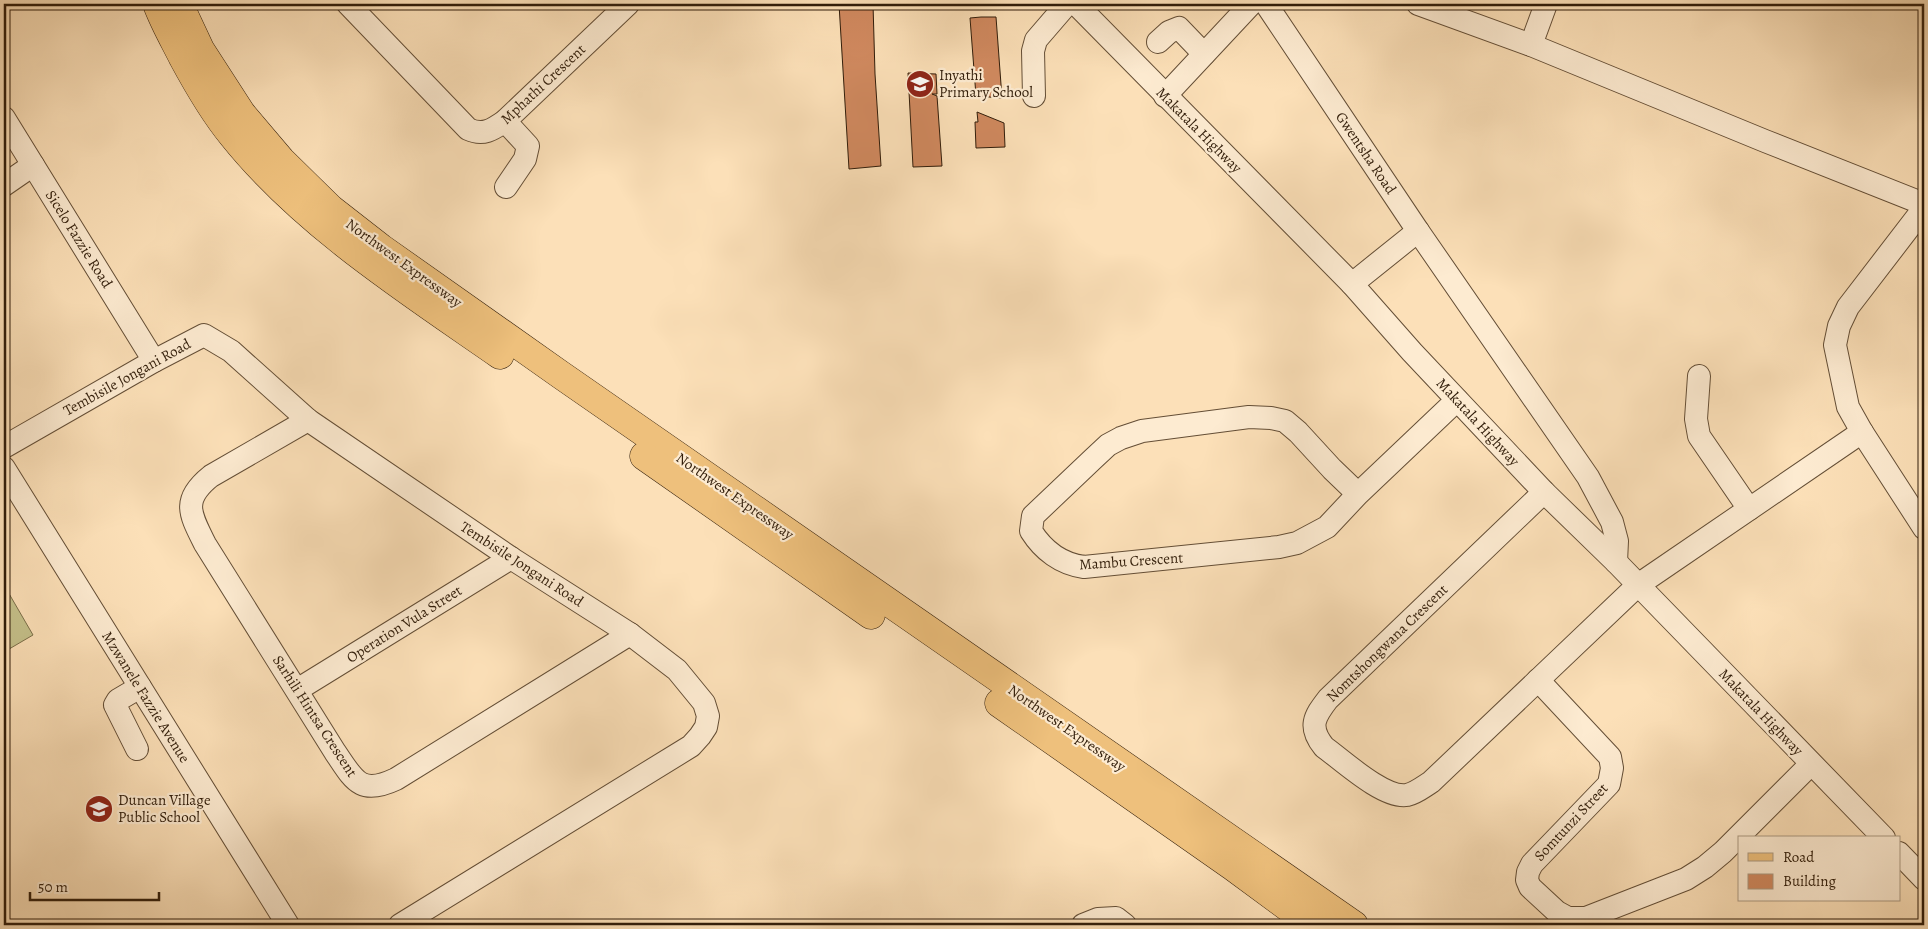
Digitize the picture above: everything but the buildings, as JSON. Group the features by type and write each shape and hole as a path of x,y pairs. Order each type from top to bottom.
{"main road":[{"name":"Northwest Expressway","path":"157,4 163,20 192,75 231,134 276,183 331,232 394,282 1232,866 1312,925"},
{"name":"Northwest Expressway","path":"179,4 200,49 242,114 281,160 331,209 380,248 1354,925"}],"street":[{"name":"Mphathi Crescent","path":"348,4 468,129 484,133 505,122 628,4"},
{"path":"1034,96 1033,51 1036,40 1067,4"},
{"name":"Makatala Highway","path":"1076,4 1352,284 1457,400 1544,492 1616,562 1882,836"},
{"path":"1165,96 1251,4"},
{"name":"Gwentsha Road","path":"1266,4 1418,231 1588,477 1612,522 1617,541 1616,562"},
{"path":"1418,4 1531,45 1924,206 1858,294 1838,326 1835,345 1848,407 1924,528"},
{"path":"1531,45 1546,4"},
{"path":"1158,42 1169,32 1180,28 1204,54"},
{"name":"Sicelo Fazzie Road","path":"4,118 154,361"},
{"path":"505,122 528,146 525,159 506,187"},
{"path":"4,185 33,165"},
{"path":"1352,284 1418,231"},
{"name":"Tembisile Jongani Road","path":"4,447 154,361 204,335 231,351 308,420 511,558 630,634 677,670 704,703 708,716 706,727 692,746 400,925"},
{"path":"1699,376 1696,419 1699,436 1749,509"},
{"name":"Mambu Crescent","path":"1358,494 1285,421 1248,417 1142,431 1121,438 1108,445 1033,516 1031,531 1057,559 1074,566 1084,567 1279,547 1297,543 1328,527 1358,494 1457,400"},
{"name":"Sarhili Hintsa Crescent","path":"308,420 211,476 195,491 192,499 192,512 205,544 350,774 359,782 367,786 381,786 396,779 630,634"},
{"name":"Nomtshongwana Crescent","path":"1544,492 1328,699 1318,713 1314,721 1314,731 1317,738 1324,746 1383,790 1397,796 1407,795 1417,792 1431,782 1638,585 1862,432"},
{"name":"Mzwanele Fazzie Avenue","path":"4,468 288,925"},
{"name":"Operation Vula Street","path":"297,690 511,558"},
{"name":"Somtunzi Street","path":"1538,680 1610,757 1612,768 1609,784 1532,864 1528,872 1527,880 1530,887 1557,912 1568,918 1586,918 1686,879 1705,867 1738,837"},
{"path":"137,749 115,705 118,700 140,687"},
{"name":"Somtunzi Street","path":"1739,836 1811,764"},
{"path":"1900,854 1924,879"},
{"path":"1082,925 1098,919 1116,918 1125,925"}],"shaded area":[{"path":"4,585 33,635 4,652"}],"place":[{"name":"Inyathi Primary School","path":"920,84"},
{"name":"Duncan Village Public School","path":"99,809"}]}
